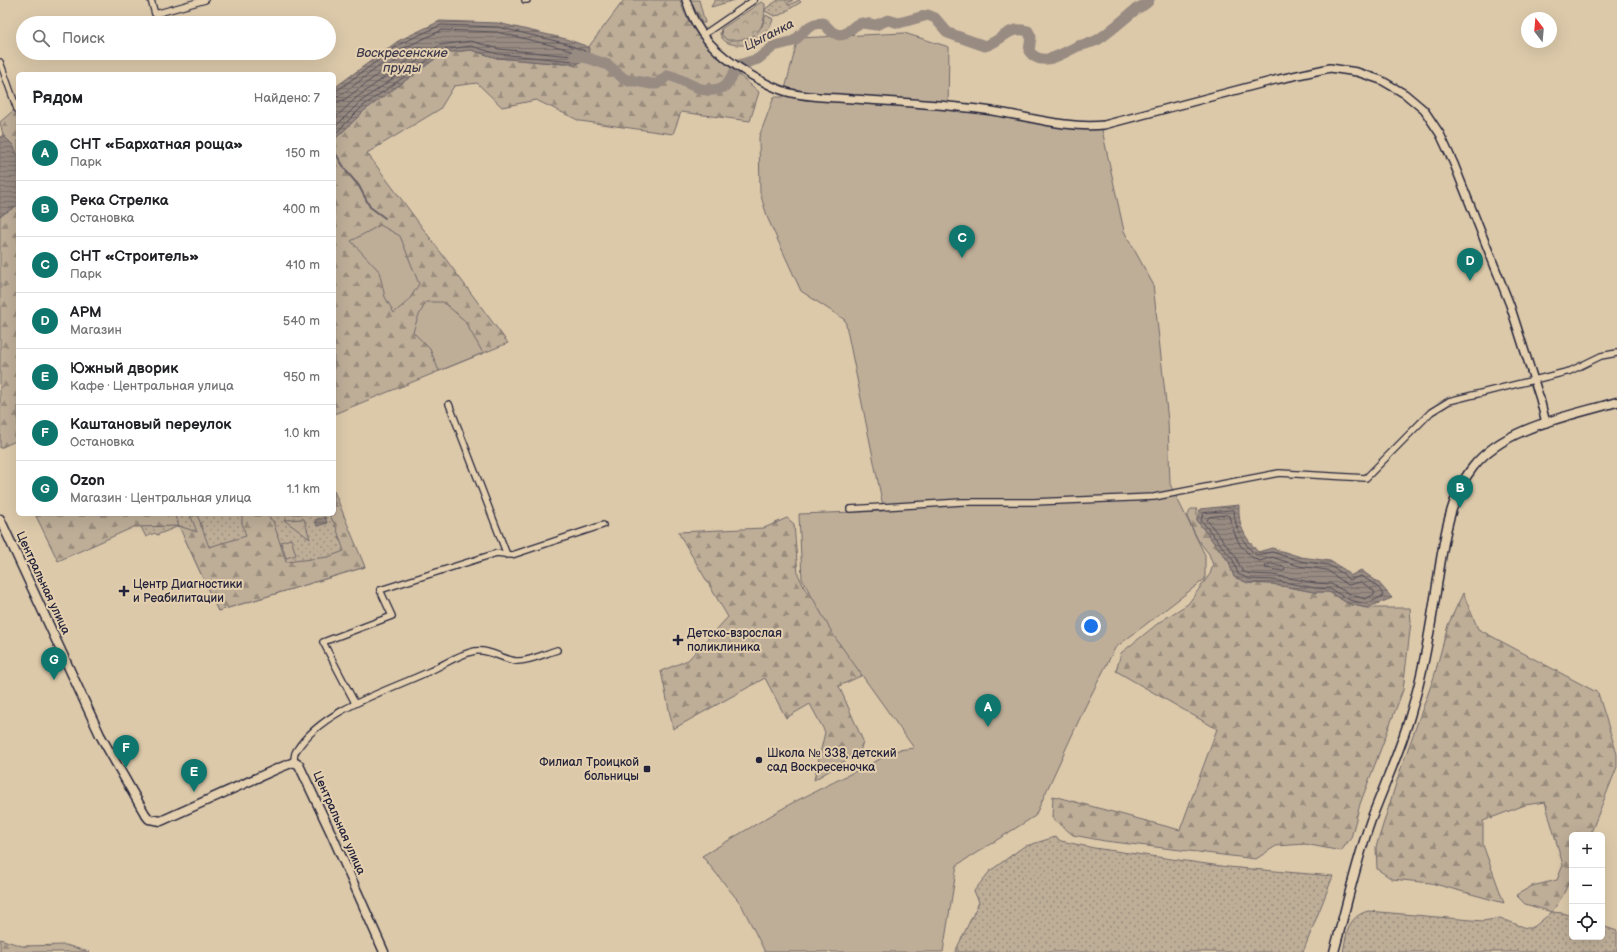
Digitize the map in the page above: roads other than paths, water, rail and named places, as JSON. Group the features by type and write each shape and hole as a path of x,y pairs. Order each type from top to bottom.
{"main road":[{"path":"1334,952 1371,821 1393,766 1412,710 1429,635 1445,538 1453,507 1463,481 1472,467 1490,449 1512,435 1546,423 1617,402"},
{"name":"Центральная улица","path":"0,519 100,735 149,819 161,822 294,762 299,765 308,782 384,952"}],"street":[{"path":"151,0 155,14 205,0"},
{"path":"686,0 690,14 703,35 721,55 768,85 787,92 808,96 916,103 986,110 1055,123 1086,127 1104,126 1275,80 1330,68 1357,72 1381,80 1405,94 1424,110 1440,134 1454,164 1510,305 1546,423"},
{"path":"703,35 754,0"},
{"path":"0,62 16,106"},
{"path":"850,509 962,502 1048,501 1154,497 1279,473 1366,478 1431,412 1449,402 1570,371 1601,356 1617,353"},
{"path":"449,404 507,555"},
{"path":"355,703 323,642 392,616 380,590 496,553 512,555 603,525"},
{"path":"294,762 295,752 309,736 326,721 355,703 430,671 464,654 484,651 514,661 520,661 557,650"}],"water":[{"name":"Воскресенские пруды","path":"440,21 498,23 566,39 589,47 588,58 575,65 497,58 471,50 443,53 365,110 336,138 336,87 398,41"},
{"path":"3,135 13,145 16,152 16,206 0,216 0,137"},
{"path":"1239,505 1240,519 1243,530 1249,541 1258,552 1272,548 1301,557 1330,561 1345,570 1350,576 1361,570 1379,583 1392,598 1367,608 1349,604 1329,592 1314,592 1272,584 1248,583 1234,577 1229,562 1197,521 1200,509"},
{"path":"325,517 327,523 317,526 315,520"}],"waterway":[{"name":"Цыганка","path":"575,56 588,58 608,65 623,78 629,81 657,84 668,75 696,87 710,90 726,86 739,65 758,59 774,46 794,41 809,27 815,24 823,23 832,32 839,35 845,34 856,25 862,23 876,25 888,20 899,23 928,15 935,18 948,33 985,46 1015,30 1028,31 1031,37 1029,51 1040,59 1046,59 1053,58 1104,36 1149,0"},
{"path":"336,154 347,172 359,186 370,207 385,218"}],"place":[{"name":"СНТ «Строитель»","path":"962,258"},
{"name":"АРМ","path":"1470,281"},
{"name":"Река Стрелка","path":"1460,508"},
{"name":"Центр Диагностики и Реабилитации","path":"124,591"},
{"name":"Детско-взрослая поликлиника","path":"678,640"},
{"name":"Ozon","path":"54,680"},
{"name":"СНТ «Бархатная роща»","path":"988,727"},
{"name":"Школа № 338, детский сад Воскресеночка","path":"759,760"},
{"name":"Каштановый переулок","path":"126,768"},
{"name":"Филиал Троицкой больницы","path":"647,769"},
{"name":"Южный дворик","path":"194,792"}]}
